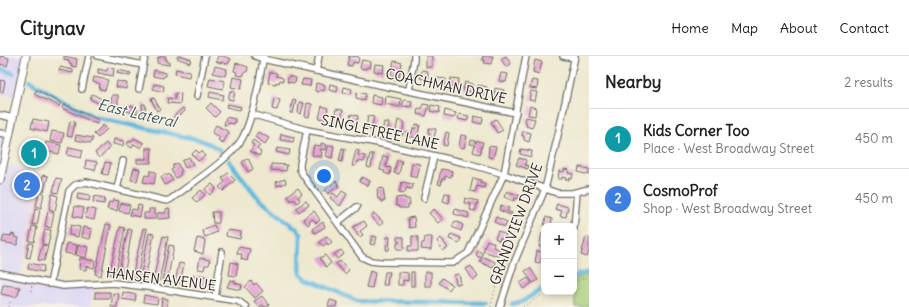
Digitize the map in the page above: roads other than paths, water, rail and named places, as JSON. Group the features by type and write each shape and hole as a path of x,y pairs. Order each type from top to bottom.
{"main road":[{"path":"0,180 26,56"}],"street":[{"path":"82,89 89,56"},
{"path":"98,56 143,65"},
{"path":"139,89 145,56"},
{"path":"197,96 205,56"},
{"name":"COACHMAN DRIVE","path":"255,56 316,71 516,113"},
{"path":"316,71 319,56"},
{"path":"409,90 414,56"},
{"path":"307,130 300,169 314,191 362,257 371,261 453,263 468,253 504,174 526,56"},
{"path":"563,56 574,57"},
{"name":"GRANDVIEW DRIVE","path":"500,307 514,263 544,189 558,135 574,57"},
{"path":"50,284 69,191 75,185 86,182 167,200 171,198 233,150 243,138 251,114 264,58"},
{"name":"SINGLETREE LANE","path":"251,114 307,130 434,156 504,174 557,194 565,194 589,189"},
{"path":"0,115 13,118"},
{"path":"0,133 10,135"},
{"path":"424,198 434,156"},
{"path":"117,189 123,161"},
{"path":"574,223 577,192"},
{"path":"338,222 357,207"},
{"path":"215,297 222,252"},
{"name":"HANSEN AVENUE","path":"0,272 63,286 113,284 148,287 238,301 246,307"}],"waterway":[{"path":"0,69 13,73"},
{"name":"East Lateral","path":"29,81 94,117 200,140 221,151"},
{"name":"East Lateral","path":"229,161 259,199 301,234 300,268 301,273 306,278 357,301 486,303"},
{"name":"East Lateral","path":"577,275 589,272"},
{"name":"East Lateral","path":"512,304 523,301 541,290"}],"place":[{"name":"Kids Corner Too","path":"34,153"},
{"name":"CosmoProf","path":"27,185"}]}
